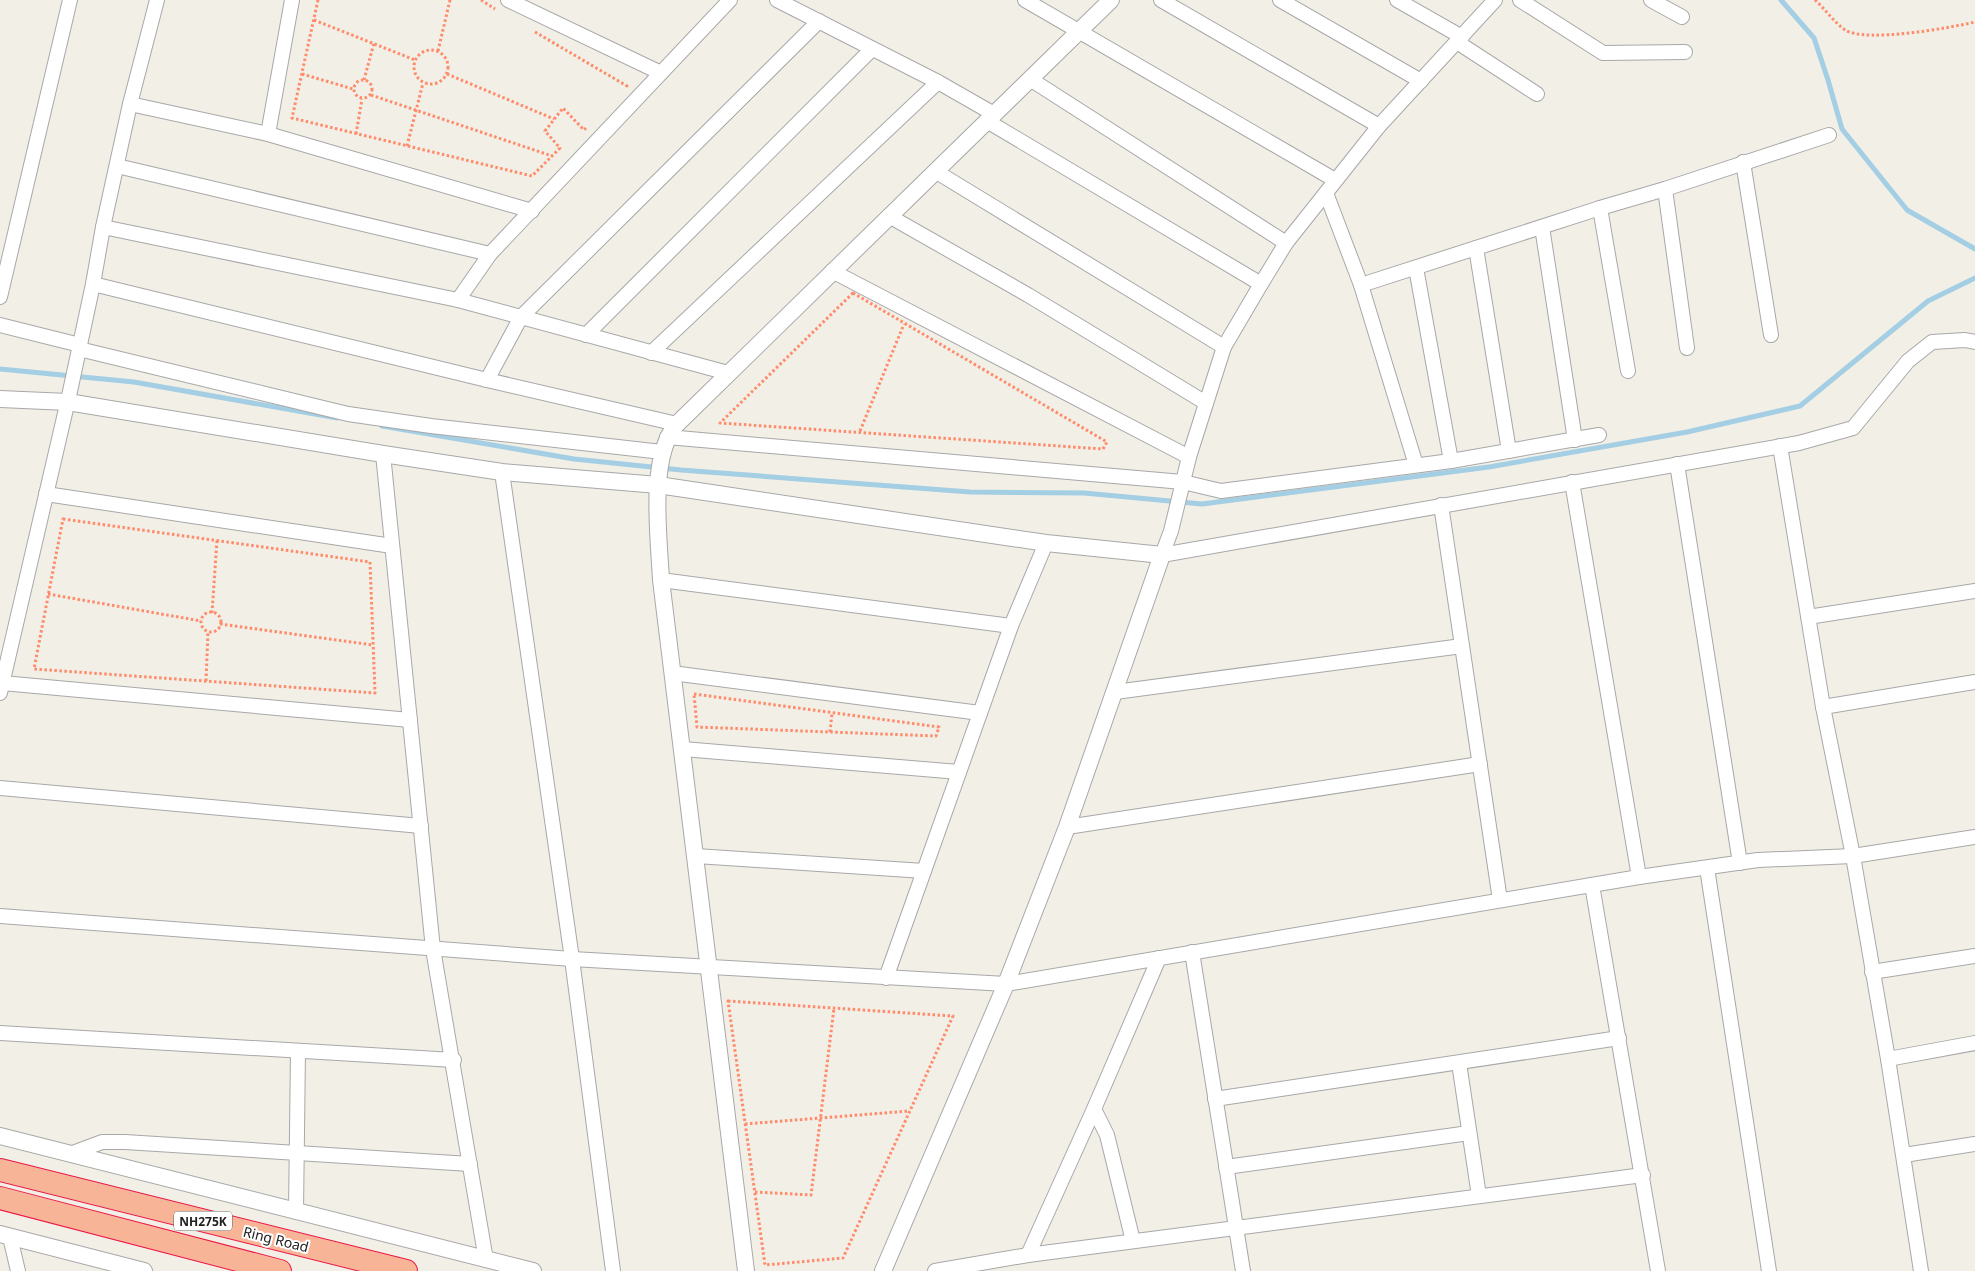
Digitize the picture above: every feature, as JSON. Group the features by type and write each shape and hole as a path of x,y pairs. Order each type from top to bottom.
{"highway":[{"name":"Ring Road","path":"0,1170 406,1271"},
{"name":"NH275K","path":"0,1198 280,1271"}],"street":[{"path":"0,297 70,0"},
{"path":"158,0 130,104 79,350 1,688 410,720"},
{"path":"268,134 292,0"},
{"path":"458,300 490,254 730,0"},
{"path":"777,0 938,82 990,117 1261,284"},
{"path":"1025,0 1336,180"},
{"path":"746,1271 661,580 664,455 728,373 1111,0"},
{"path":"1161,0 1379,126"},
{"path":"1280,0 1421,81"},
{"path":"1396,0 1459,40 1537,94"},
{"path":"883,1271 1006,984 1067,827 1171,531 1189,457 1224,347 1286,243 1379,126 1494,0"},
{"path":"1520,0 1603,53 1685,52"},
{"path":"1652,0 1682,17"},
{"path":"503,5 661,73"},
{"path":"487,380 521,317 819,21"},
{"path":"586,334 872,48"},
{"path":"1030,79 1286,243"},
{"path":"651,352 938,82"},
{"path":"130,104 268,134 532,211"},
{"path":"1361,285 1600,208 1665,190 1829,134"},
{"path":"1743,162 1771,335"},
{"path":"116,166 490,254"},
{"path":"935,171 1224,347"},
{"path":"1665,190 1687,348"},
{"path":"1326,193 1361,285 1416,466"},
{"path":"1600,208 1628,371"},
{"path":"889,216 1028,295 1206,404"},
{"path":"103,227 458,300 728,373"},
{"path":"1542,227 1575,440"},
{"path":"1476,248 1509,451"},
{"path":"1416,268 1450,461"},
{"path":"832,272 1189,457"},
{"path":"93,284 487,380 664,455 1046,543 1162,555 1799,443 1853,428 1908,361 1932,342 1965,340 1975,342"},
{"path":"0,325 79,350 348,414 664,455 1221,492 1450,461 1599,435"},
{"path":"0,399 68,399 383,454 502,472 664,455"},
{"path":"1780,446 1823,706 1853,856 1888,1058 1921,1271"},
{"path":"383,454 433,949 454,1060 486,1260"},
{"path":"1677,464 1740,863"},
{"path":"502,472 572,959 613,1271"},
{"path":"1572,482 1639,877"},
{"path":"46,494 392,546"},
{"path":"1441,505 1500,900"},
{"path":"886,978 1012,626 1046,543"},
{"path":"661,580 1012,626"},
{"path":"1808,617 1975,590"},
{"path":"1115,692 1462,646"},
{"path":"672,673 980,713"},
{"path":"1823,706 1975,682"},
{"path":"682,749 959,772"},
{"path":"1067,827 1480,764"},
{"path":"0,788 421,826"},
{"path":"0,916 572,959 1006,984 1639,877 1758,860 1853,856 1975,837"},
{"path":"696,856 924,871"},
{"path":"1707,868 1769,1271"},
{"path":"1592,885 1658,1271"},
{"path":"1192,952 1243,1271"},
{"path":"1872,972 1975,956"},
{"path":"1028,1255 1159,958"},
{"path":"0,1033 454,1060"},
{"path":"1215,1099 1619,1038"},
{"path":"1888,1058 1975,1044"},
{"path":"296,1212 298,1051"},
{"path":"1459,1063 1478,1196"},
{"path":"1094,1109 1106,1135 1133,1241"},
{"path":"1226,1167 1469,1133"},
{"path":"0,1136 533,1271"},
{"path":"70,1154 102,1142 125,1142 470,1164"},
{"path":"1904,1155 1975,1144"},
{"path":"935,1271 1028,1255 1643,1175"},
{"path":"5,1236 18,1271"},
{"path":"5,1236 144,1271"}],"path":[{"path":"318,0 292,118 532,176 560,148 545,131 563,108 584,130 590,124"},
{"path":"438,51 450,0"},
{"path":"481,0 503,5"},
{"path":"1815,0 1846,30 1871,36 1950,28 1975,22"},
{"path":"314,20 415,60"},
{"path":"532,30 627,86 621,92"},
{"path":"364,80 374,44"},
{"path":"431,49 438,51 447,60 447,74 437,83 430,85 423,83 414,73 413,66 415,60 424,51 431,49"},
{"path":"302,74 353,88"},
{"path":"447,74 554,119"},
{"path":"364,80 355,84 353,88 354,94 362,99 371,95"},
{"path":"364,80 372,85 371,95"},
{"path":"406,146 423,83"},
{"path":"371,95 552,156"},
{"path":"356,134 362,99"},
{"path":"852,293 1107,442 1103,449 860,431 720,423 852,293"},
{"path":"860,431 905,324"},
{"path":"63,519 370,562 375,693 34,668 48,594 63,519"},
{"path":"212,613 217,540"},
{"path":"48,594 201,620"},
{"path":"212,613 217,615 220,624 214,632 208,632 201,626 201,620 203,616 212,613"},
{"path":"220,624 374,645"},
{"path":"206,681 208,632"},
{"path":"694,694 939,727 936,736 696,727"},
{"path":"830,732 832,713"},
{"path":"728,1001 953,1016 843,1258 765,1265"},
{"path":"755,1192 811,1195 834,1008"},
{"path":"745,1124 910,1111"}],"waterway":[{"path":"1781,0 1814,38 1842,129 1907,210 1975,249"},
{"path":"382,426 574,459 681,470 970,492 1084,493 1202,504 1489,467 1687,432 1800,406 1928,301 1975,278"},
{"path":"0,369 134,382 337,418"}]}
